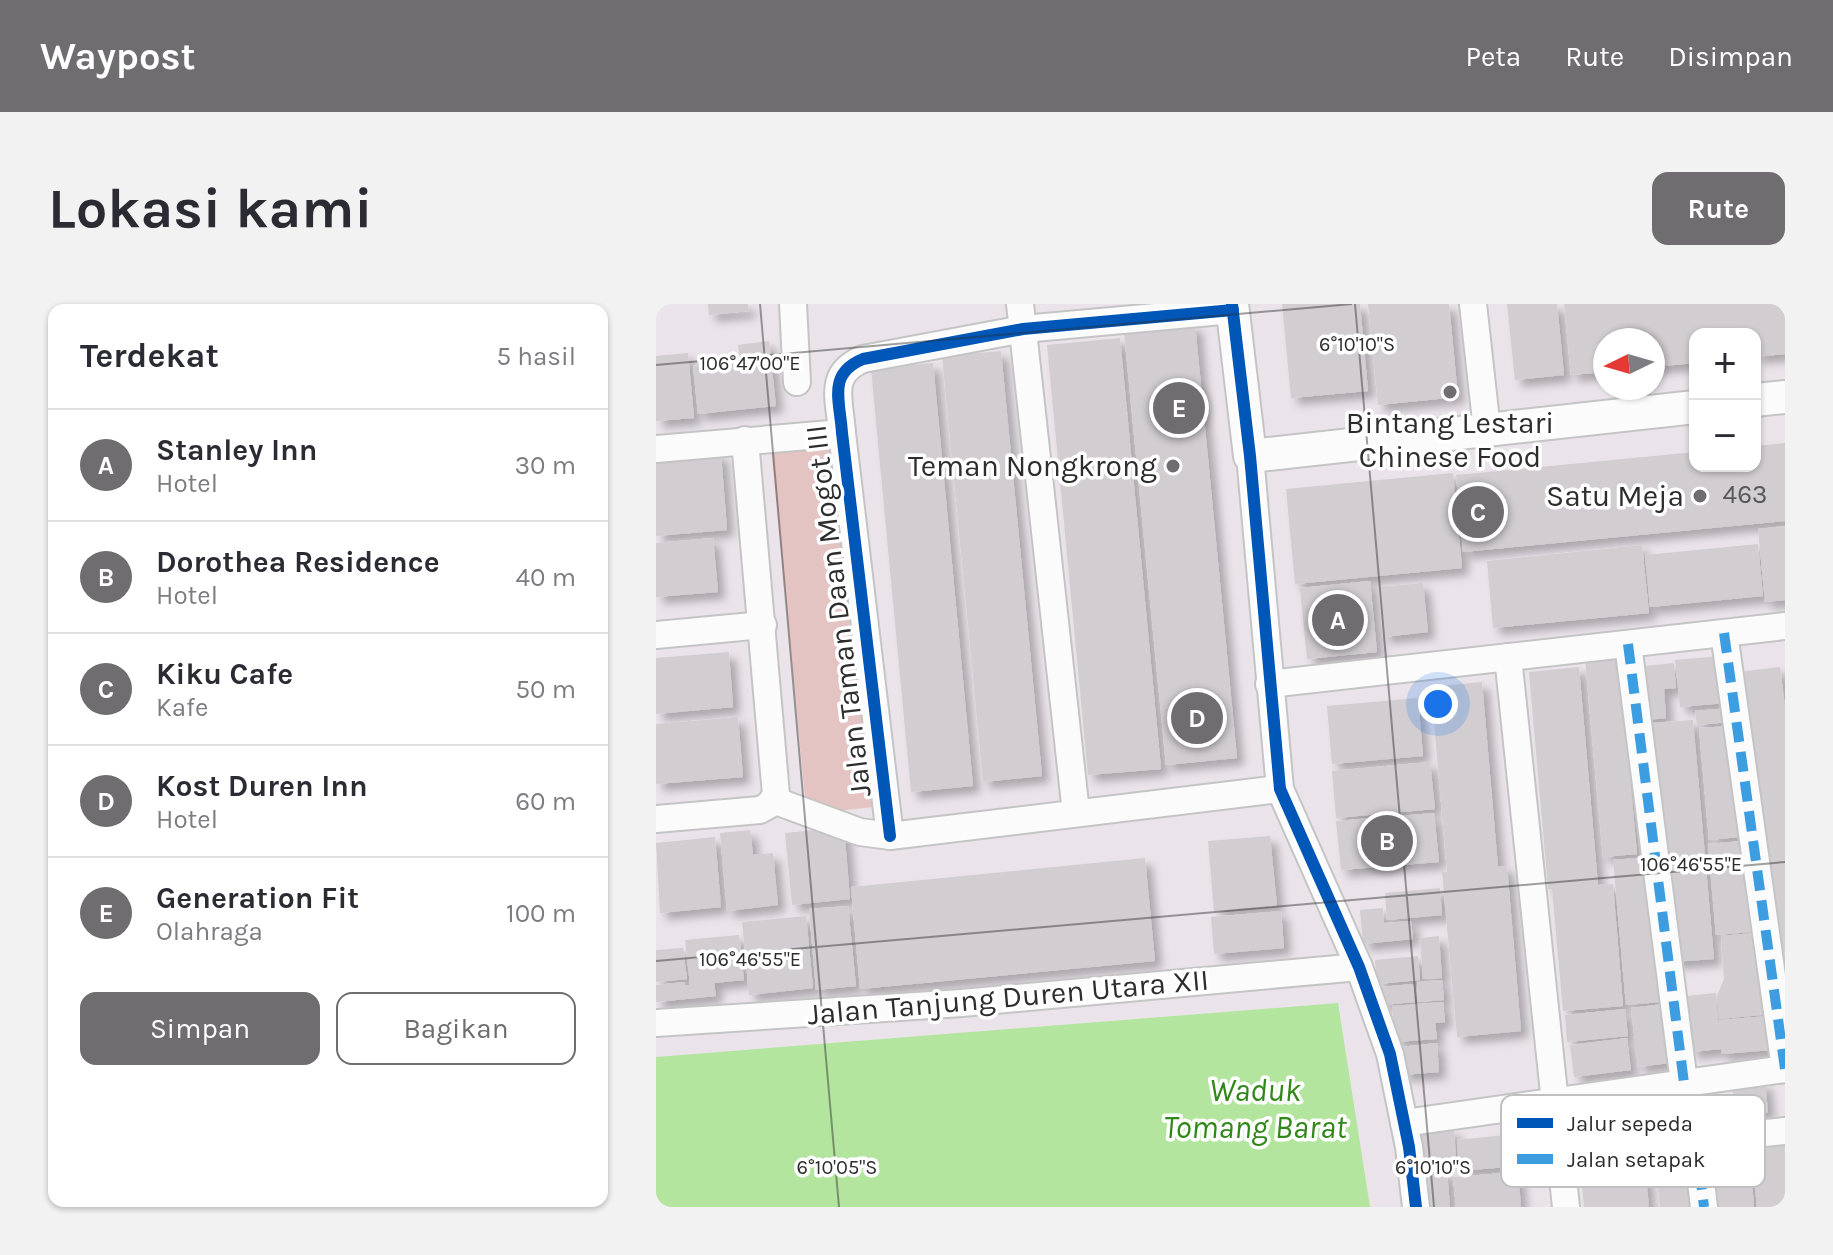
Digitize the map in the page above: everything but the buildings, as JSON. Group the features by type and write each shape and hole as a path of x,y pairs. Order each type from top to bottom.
{"street":[{"path":"793,304 797,382"},
{"path":"1473,304 1487,430"},
{"path":"1076,813 1022,316 1232,307 1250,456 1280,789 1359,967 1390,1054 1416,1207"},
{"name":"Jalan Taman Daan Mogot III","path":"890,836 838,380 847,365 863,359 1022,316"},
{"path":"1761,399 1785,397"},
{"path":"1250,456 1689,408"},
{"path":"656,449 842,433"},
{"path":"656,819 760,810 771,803 776,795 745,440"},
{"path":"656,635 763,625"},
{"path":"1269,684 1785,626"},
{"path":"1598,1095 1785,1069 1724,633"},
{"path":"1628,644 1684,1083"},
{"path":"1508,657 1554,1095"},
{"path":"771,803 860,832 890,836 1280,789"},
{"name":"Jalan Tanjung Duren Utara XII","path":"656,1023 962,1003 1359,967"},
{"path":"1404,1123 1501,1109"},
{"path":"1765,1133 1785,1131"},
{"path":"1564,1187 1566,1207"},
{"path":"1702,1187 1704,1207"}],"shaded area":[{"path":"851,440 882,806 818,813 805,798 771,447"}],"water":[{"name":"Waduk Tomang Barat","path":"1338,1003 1370,1207 656,1207 656,1057"}],"marked path":[{"path":"1724,633 1785,1069"},
{"path":"1628,644 1684,1083"},
{"path":"1702,1187 1704,1207"}],"cycle path":[{"path":"1232,304 1250,456 1280,789 1359,967 1390,1054 1409,1147 1416,1207"},
{"path":"890,836 838,399 844,372 863,359 1023,329 1233,310"}],"place":[{"name":"Bintang Lestari Chinese Food","path":"1450,392"},
{"name":"Generation Fit","path":"1179,408"},
{"name":"Teman Nongkrong","path":"1173,466"},
{"name":"Satu Meja","path":"1700,496"},
{"name":"Kiku Cafe","path":"1478,512"},
{"name":"Stanley Inn","path":"1338,620"},
{"name":"Kost Duren Inn","path":"1197,718"},
{"name":"Dorothea Residence","path":"1387,841"}]}
